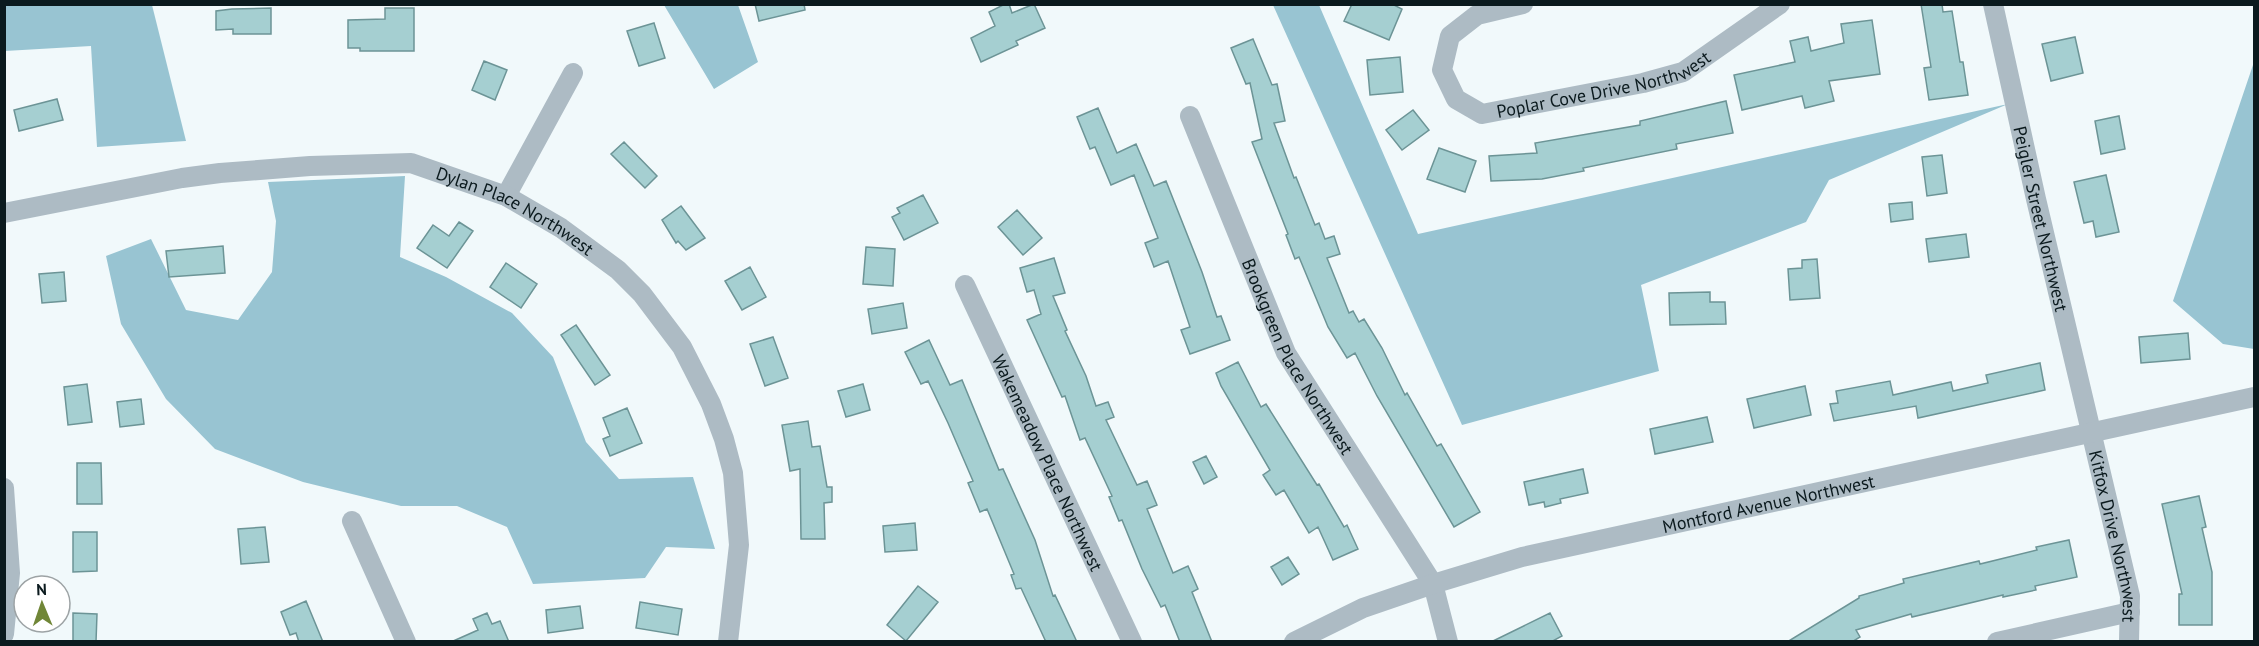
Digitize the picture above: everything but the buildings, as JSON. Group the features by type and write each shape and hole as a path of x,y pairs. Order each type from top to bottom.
{"street":[{"name":"Poplar Cove Drive Northwest","path":"1523,4 1477,15 1450,36 1442,70 1456,99 1482,114 1643,83 1683,72 1780,4"},
{"name":"Peigler Street Northwest","path":"1993,4 2091,433"},
{"path":"506,196 573,73"},
{"name":"Brookgreen Place Northwest","path":"1190,116 1286,352 1433,584 1448,642"},
{"name":"Dylan Place Northwest","path":"4,213 210,175 310,166 411,162 506,196 561,228 618,270 642,294 682,347 711,404 733,472 738,535 728,642"},
{"name":"Wakemeadow Place Northwest","path":"965,285 1132,642"},
{"name":"Montford Avenue Northwest","path":"1294,642 1363,608 1522,557 2254,397"},
{"name":"Kitfox Drive Northwest","path":"2091,433 2130,596 2129,642"},
{"path":"4,488 10,573 4,634"},
{"path":"352,521 405,642"},
{"path":"1997,642 2130,612"}],"shaded area":[{"path":"5,4 152,5 186,141 97,147 91,46 5,51"},
{"path":"664,5 738,5 758,62 714,89"},
{"path":"1273,5 1319,5 1418,234 2008,104 1829,180 1806,222 1641,285 1659,371 1462,425"},
{"path":"2254,62 2254,349 2223,344 2173,301"},
{"path":"405,176 400,257 446,277 512,313 553,357 586,442 619,479 693,477 715,549 666,547 645,578 533,584 507,527 457,506 401,506 303,482 215,449 166,399 121,324 106,256 151,239 186,310 238,320 272,272 276,221 268,182"}]}
